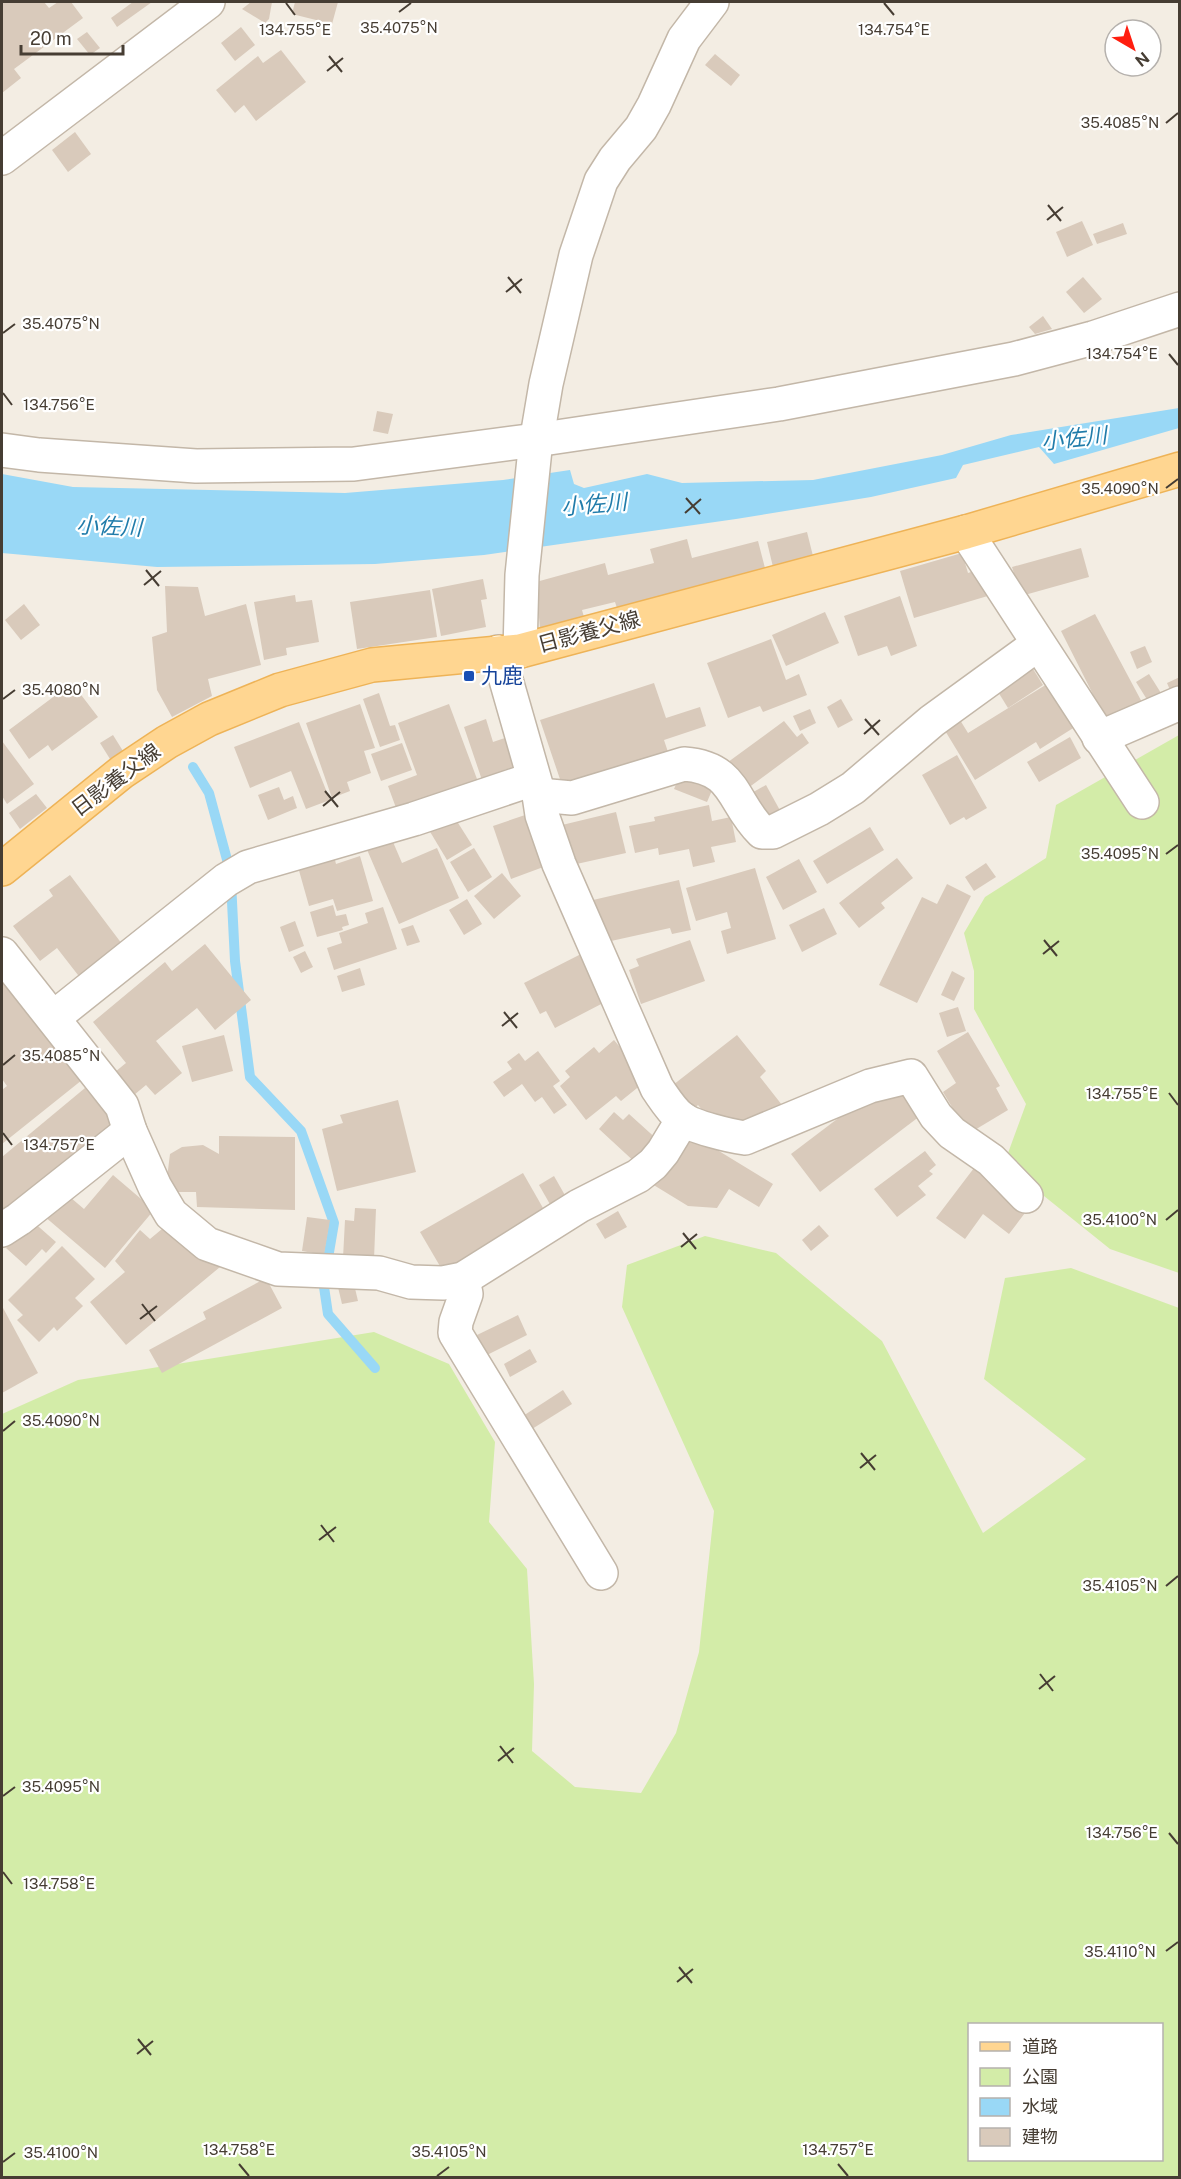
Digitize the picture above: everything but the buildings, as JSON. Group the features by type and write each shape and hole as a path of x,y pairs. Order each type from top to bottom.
{"main road":[{"name":"日影養父線","path":"2,869 122,772 167,742 209,719 280,690 372,665 509,652 966,532 1179,469"}],"street":[{"path":"2,158 208,2"},
{"path":"712,2 684,39 641,128 615,159 601,181 576,255 546,384 536,444 522,575 509,652 542,815 559,864 652,1077 668,1104 682,1119 730,1136 745,1138 870,1086 911,1076 936,1116 952,1132 991,1160 1026,1196"},
{"path":"2,450 39,455 196,466 343,464 536,444 779,404 1014,358 1093,338 1179,309"},
{"path":"966,532 1142,802"},
{"path":"53,1017 226,880 248,867 414,819 536,787 572,798 684,764 701,766 729,783 751,822 762,832 773,832 819,809 853,788 932,721 1038,644"},
{"path":"1099,738 1179,703"},
{"path":"2,954 122,1106 130,1131 155,1187 171,1214 207,1244 278,1269 379,1273 411,1282 443,1283 463,1279 579,1206 638,1176 663,1152 682,1119"},
{"path":"2,1230 130,1131"},
{"path":"463,1279 466,1294 456,1322 455,1333 601,1573"}],"green space":[{"path":"1179,735 1179,1273 1110,1249 1004,1164 1026,1104 974,1009 974,971 964,933 985,897 1046,858 1056,805"},
{"path":"705,1236 776,1253 882,1341 983,1533 1086,1459 984,1379 1005,1278 1071,1268 1179,1308 1179,2177 2,2177 2,1414 78,1380 374,1332 449,1364 495,1442 489,1522 527,1569 534,1684 532,1751 575,1787 641,1793 676,1733 699,1652 714,1511 622,1307 627,1265"}],"water":[{"name":"小佐川","path":"1179,408 1179,428 1054,464 1039,447 963,465 956,478 871,497 484,555 375,564 157,567 2,553 2,474 73,487 345,493 503,480 570,470 574,484 584,488 647,474 682,483 813,480 942,455 1011,435"}],"waterway":[{"path":"193,767 209,793 229,867"},
{"path":"231,882 235,961 250,1077 301,1131 334,1223 327,1264"},
{"path":"324,1287 328,1314 375,1368"}],"place":[{"name":"九鹿","path":"469,676"}]}
